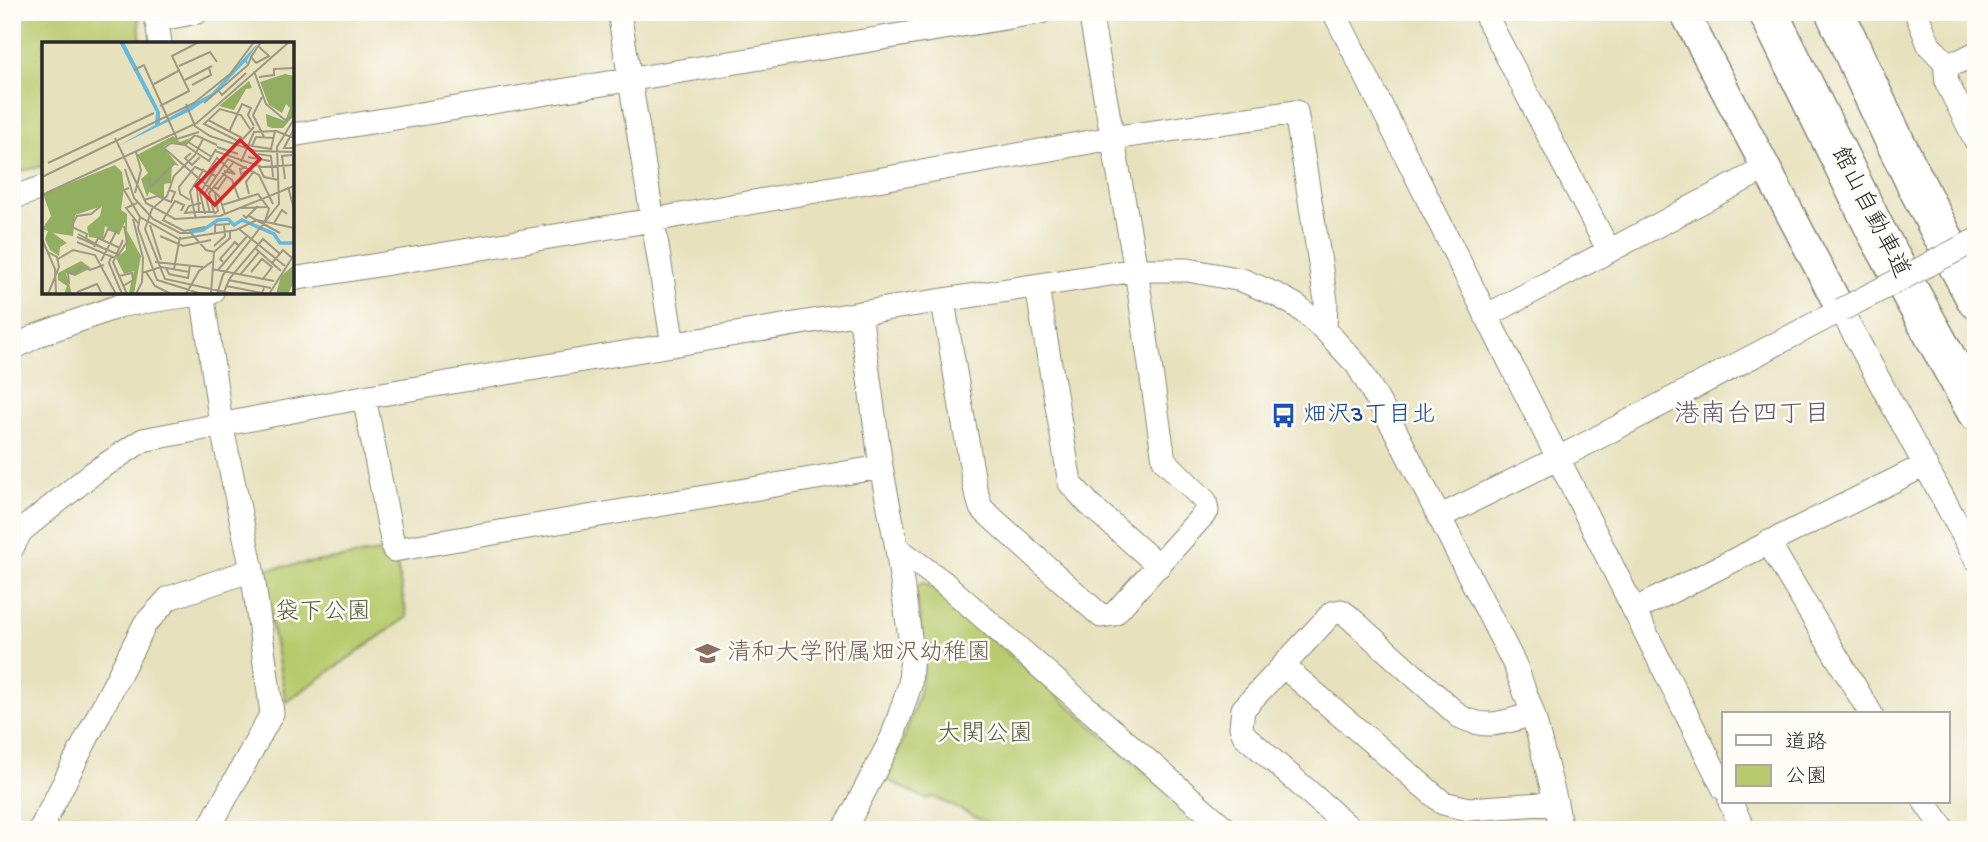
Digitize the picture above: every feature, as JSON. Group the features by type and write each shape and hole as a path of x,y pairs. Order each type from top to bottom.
{"highway":[{"name":"館山自動車道","path":"1768,12 1876,231 1976,411"},
{"path":"1835,12 1938,230 1976,299"}],"street":[{"path":"160,42 156,16 197,12"},
{"path":"619,12 673,345"},
{"path":"294,135 1041,12"},
{"path":"943,302 975,488 981,509 1101,616 1114,614 1207,511 1205,501 1164,460 1136,271 1090,12"},
{"path":"1334,12 1722,785"},
{"path":"1484,12 1609,251"},
{"path":"1684,12 1840,310 1976,559"},
{"path":"1916,12 1929,45 1945,62 1947,83 1976,141"},
{"path":"1945,62 1958,62 1976,54"},
{"path":"294,279 653,220 1112,138 1296,113 1326,301 1325,330"},
{"path":"1486,316 1765,169"},
{"path":"12,198 42,188"},
{"path":"1439,517 1557,459 1976,240"},
{"path":"12,548 21,531 93,473 143,440 364,397 859,313 1136,271 1188,270 1242,280 1297,306 1325,330 1358,366 1396,432 1515,665 1533,714 1561,830"},
{"path":"1037,287 1070,483 1090,505 1158,566"},
{"path":"12,349 38,335 122,305 198,294"},
{"path":"205,294 221,424 252,570 272,713 208,830"},
{"path":"844,830 892,737 910,685 912,651 897,548 881,467 859,313"},
{"path":"364,397 394,550 881,467"},
{"path":"1634,610 1926,465"},
{"path":"1768,542 1870,712"},
{"path":"897,548 943,582 1227,830"},
{"path":"40,830 145,624 169,598 252,570"},
{"path":"1352,830 1244,735 1241,727 1244,709 1332,613 1341,611 1458,716 1469,722 1490,726 1533,714"},
{"path":"1283,666 1443,803 1469,809 1556,803"},
{"path":"1731,804 1744,830"},
{"path":"1926,804 1944,830"}],"green space":[{"path":"12,12 138,12 141,42 42,42 42,166 12,173"},
{"name":"袋下公園","path":"394,550 407,617 286,702 261,570"},
{"name":"大関公園","path":"923,583 933,588 1212,830 1003,830 934,797 926,799 886,779 911,718 921,684 924,653 915,588"}],"place":[{"name":"畑沢3丁目北","path":"1283,416"},
{"name":"清和大学附属畑沢幼稚園","path":"707,654"}],"district":[{"name":"港南台四丁目","path":"1752,416"}]}
